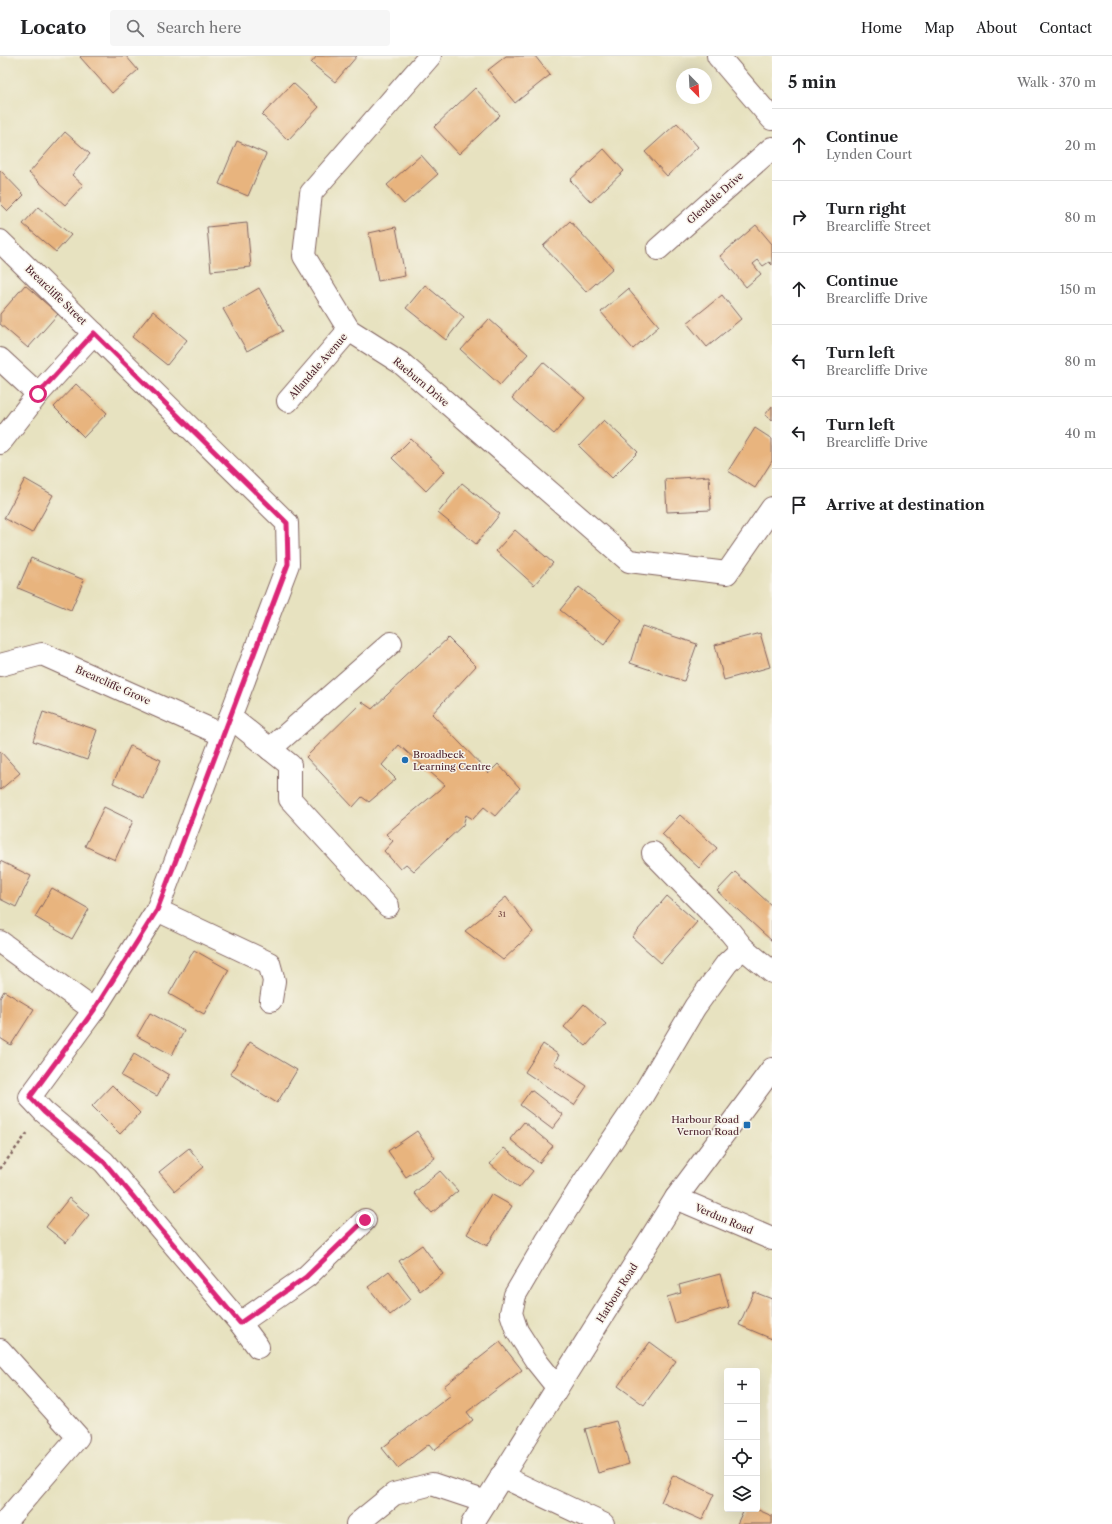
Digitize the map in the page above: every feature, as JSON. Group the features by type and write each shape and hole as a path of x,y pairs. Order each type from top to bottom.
{"street":[{"name":"Raeburn Drive","path":"430,56 311,193 304,256 349,330 401,363 629,561 727,573 772,508"},
{"path":"718,56 772,119"},
{"name":"Glendale Drive","path":"658,249 772,148"},
{"name":"Brearcliffe Street","path":"0,241 287,523 288,564 227,726"},
{"name":"Allandale Avenue","path":"288,402 349,330"},
{"path":"0,443 38,394 94,333"},
{"path":"0,359 38,394"},
{"path":"270,749 391,643"},
{"name":"Brearcliffe Grove","path":"0,665 42,654 227,726 270,749 290,765 290,799 388,906"},
{"path":"227,726 157,910 94,1010 30,1097 44,1112 104,1162 240,1323 258,1347"},
{"path":"653,853 730,932 743,948 772,972"},
{"path":"157,910 269,964 274,981 271,1000"},
{"path":"0,942 94,1010"},
{"path":"557,1387 537,1362 517,1331 511,1313 515,1295 558,1222 641,1098 695,1007 727,963 743,948"},
{"name":"Harbour Road","path":"472,1524 676,1198 772,1068"},
{"name":"Verdun Road","path":"676,1198 772,1239"},
{"path":"240,1323 306,1277 365,1220"},
{"path":"0,1350 78,1438 3,1524"},
{"path":"501,1476 603,1524"},
{"path":"358,1524 394,1494 432,1484 486,1502"}],"path":[{"path":"0,1169 44,1112"}],"building":[{"path":"126,56 138,70 112,93 80,57"},
{"path":"317,56 357,56 335,82 311,63"},
{"path":"506,56 535,56 550,75 515,103 488,70"},
{"path":"293,83 319,107 288,140 262,115"},
{"path":"475,88 500,115 459,154 434,127"},
{"path":"677,123 698,147 667,176 645,152"},
{"path":"65,132 90,154 72,175 83,185 65,205 29,173"},
{"path":"237,141 266,154 248,196 219,184"},
{"path":"604,149 624,171 591,202 570,180"},
{"path":"421,155 438,174 404,204 387,185"},
{"path":"0,170 24,195 8,211 0,203"},
{"path":"38,207 71,235 56,252 23,224"},
{"path":"570,221 613,268 586,292 543,246"},
{"path":"247,223 251,267 211,271 207,227"},
{"path":"756,225 772,244 772,265 769,262 763,266 758,260 753,264 761,274 746,287 720,256"},
{"path":"396,227 405,276 378,281 369,233"},
{"path":"25,285 58,314 28,348 0,324 0,314"},
{"path":"425,285 464,317 446,340 406,308"},
{"path":"259,288 283,331 247,351 223,309"},
{"path":"628,289 659,326 633,349 601,312"},
{"path":"722,295 741,319 707,347 687,323"},
{"path":"153,311 187,340 167,365 132,337"},
{"path":"489,319 528,354 500,385 461,350"},
{"path":"543,362 585,398 554,434 512,398"},
{"path":"76,384 107,413 84,437 54,407"},
{"path":"772,406 772,420 765,415"},
{"path":"604,420 638,452 612,478 579,446"},
{"path":"755,428 772,439 772,461 755,488 728,471"},
{"path":"411,439 445,471 426,491 392,458"},
{"path":"709,476 711,510 667,512 665,479"},
{"path":"25,479 53,495 32,533 4,518"},
{"path":"462,483 500,514 476,544 438,513"},
{"path":"515,530 553,563 534,585 496,551"},
{"path":"31,558 84,580 71,610 18,588"},
{"path":"579,587 622,621 604,645 560,610"},
{"path":"642,626 697,644 684,681 630,663"},
{"path":"760,633 770,667 724,680 715,645"},
{"path":"448,638 476,666 432,714 489,773 498,764 520,788 495,816 484,807 473,819 466,815 463,825 414,871 406,864 400,869 384,851 393,841 386,834 445,785 399,745 382,765 396,779 369,802 362,797 353,807 306,757 362,702 372,709"},
{"path":"43,712 97,730 87,760 33,741"},
{"path":"130,746 161,760 144,798 113,783"},
{"path":"0,751 20,773 0,790"},
{"path":"104,807 133,821 115,860 85,846"},
{"path":"680,815 717,848 699,868 662,834"},
{"path":"0,861 31,876 16,907 0,899"},
{"path":"735,872 772,906 772,941 717,891"},
{"path":"52,888 89,909 72,939 35,917"},
{"path":"667,896 697,922 661,963 632,937"},
{"path":"506,897 533,932 503,960 465,931"},
{"path":"194,950 229,970 204,1014 169,994"},
{"path":"4,991 34,1009 11,1045 0,1038 0,998"},
{"path":"584,1004 606,1024 586,1046 564,1027"},
{"path":"150,1013 184,1031 172,1055 137,1036"},
{"path":"250,1042 297,1070 277,1103 230,1074"},
{"path":"543,1044 559,1055 554,1064 587,1086 574,1105 525,1072"},
{"path":"134,1054 169,1075 157,1096 121,1076"},
{"path":"112,1085 140,1113 120,1134 92,1106"},
{"path":"531,1090 563,1115 552,1129 520,1105"},
{"path":"524,1122 553,1146 539,1163 510,1139"},
{"path":"417,1131 435,1158 406,1177 388,1151"},
{"path":"189,1148 204,1167 175,1191 159,1172"},
{"path":"504,1148 533,1171 519,1188 490,1164"},
{"path":"440,1171 458,1191 432,1213 414,1193"},
{"path":"491,1194 512,1206 487,1246 467,1234"},
{"path":"69,1198 89,1215 66,1243 46,1227"},
{"path":"422,1245 443,1274 420,1291 399,1261"},
{"path":"389,1271 411,1299 390,1315 368,1287"},
{"path":"720,1274 729,1307 675,1323 667,1297 681,1293 679,1285"},
{"path":"754,1292 772,1299 772,1339 739,1325"},
{"path":"500,1342 522,1370 467,1412 473,1420 434,1450 429,1444 398,1468 382,1448 451,1395 444,1386"},
{"path":"650,1342 676,1361 644,1405 618,1386"},
{"path":"616,1421 629,1464 598,1473 585,1429"},
{"path":"673,1475 714,1494 702,1520 661,1502"},
{"path":"760,1511 772,1516 772,1524 737,1524 743,1512 760,1512"}],"place":[{"name":"Broadbeck Learning Centre","path":"405,760"},
{"name":"Harbour Road Vernon Road","path":"747,1125"}],"route":[{"path":"38,394 94,333 287,523 288,564 157,910 94,1010 30,1097 44,1112 104,1162 240,1323 306,1277 365,1220"}]}
